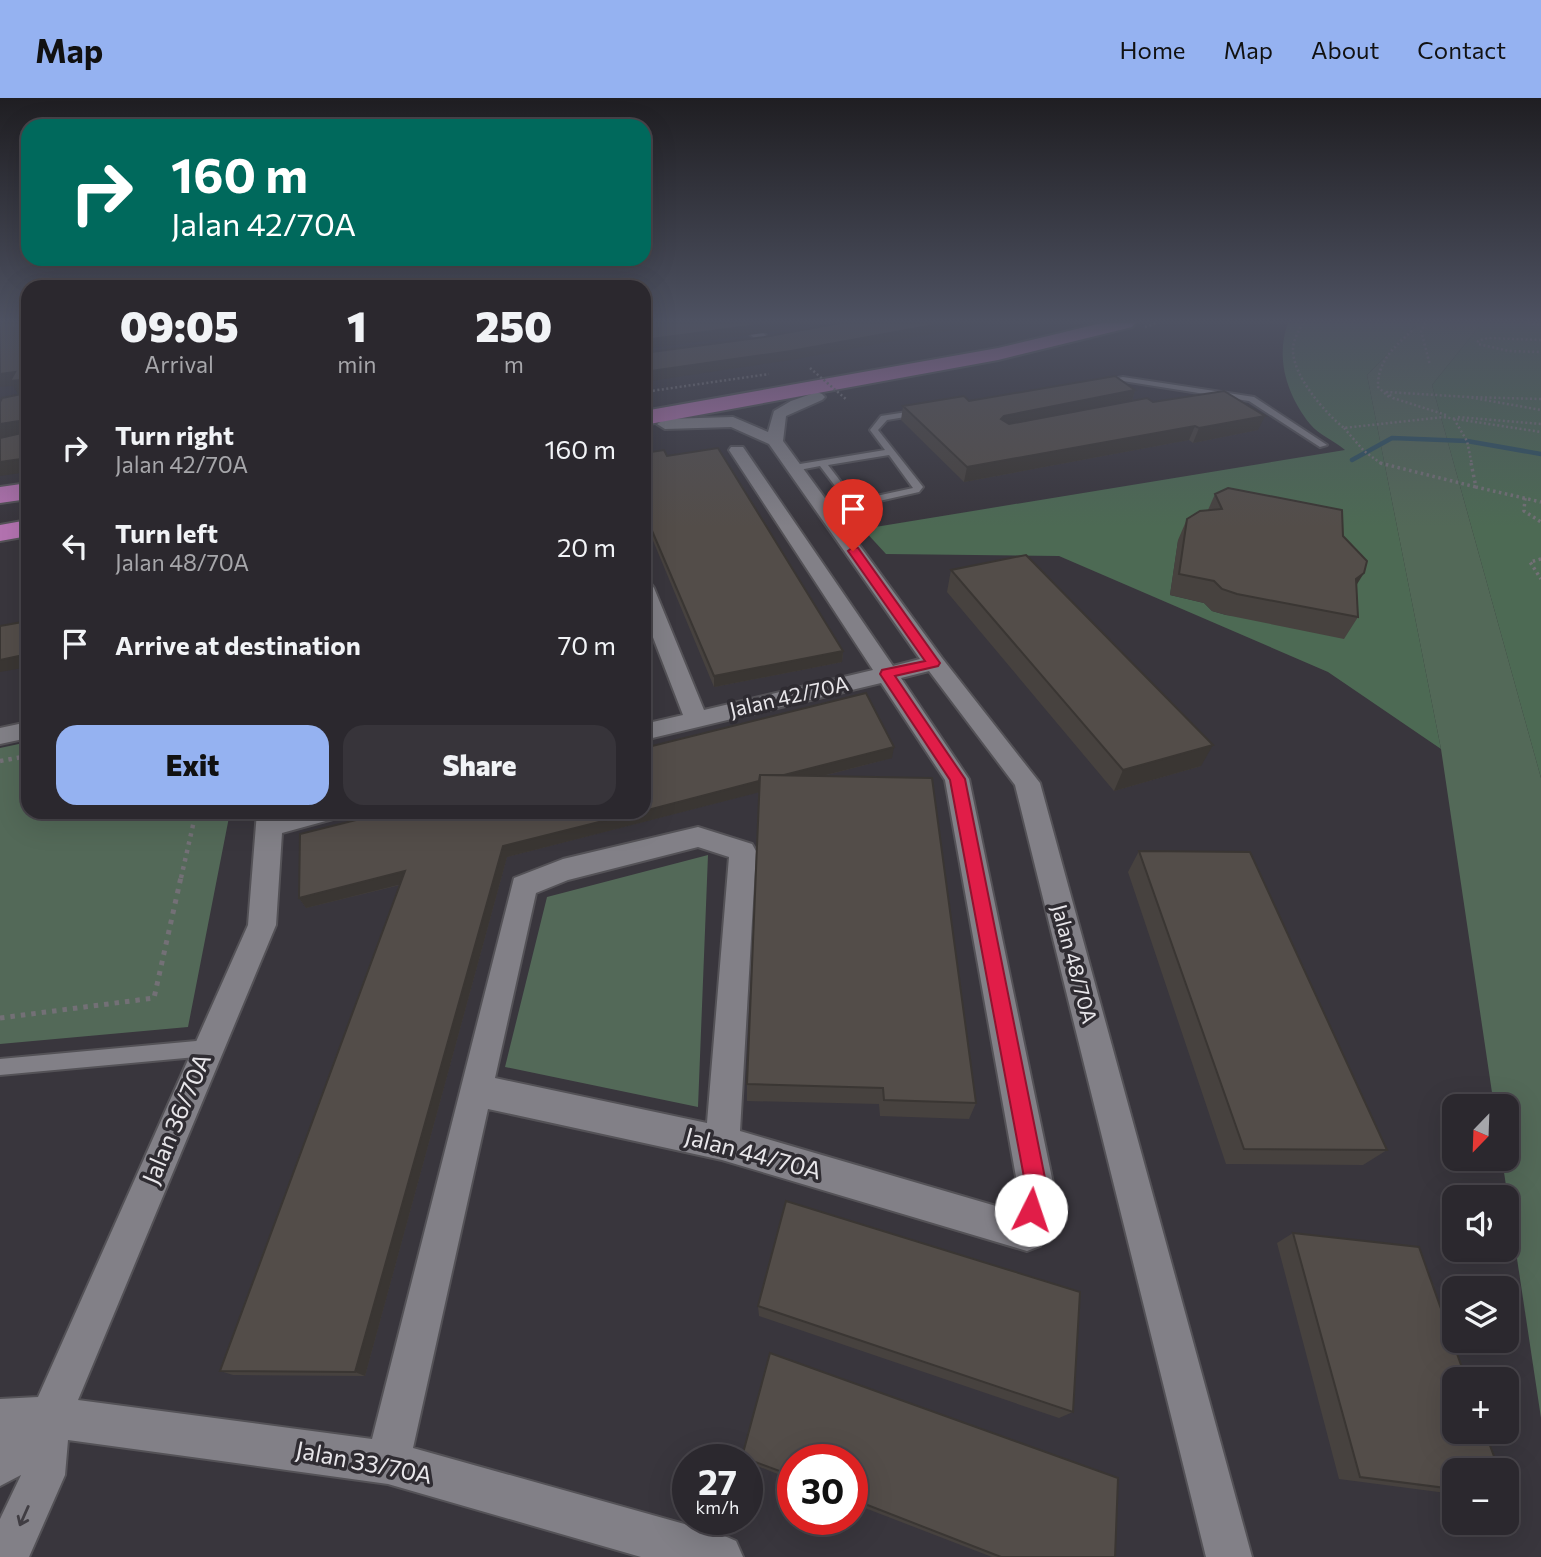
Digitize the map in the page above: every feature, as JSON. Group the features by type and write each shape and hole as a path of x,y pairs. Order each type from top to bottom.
{"highway":[{"path":"651,400 708,391"},
{"path":"651,423 812,391"},
{"path":"651,423 849,391"},
{"path":"0,495 20,511 0,533"}],"street":[{"path":"651,423 733,422 775,441 779,414 796,404 817,397"},
{"name":"Jalan 48/70A","path":"775,441 808,465 933,663 1027,783 1229,1557"},
{"path":"737,450 886,674"},
{"path":"651,610 695,719"},
{"name":"Jalan 42/70A","path":"651,730 933,663"},
{"name":"Jalan 44/70A","path":"476,1090 722,1143 1027,1233 1036,1188 957,779 886,674"},
{"path":"0,736 21,732"},
{"name":"Jalan 36/70A","path":"6,1557 43,1475 50,1417 261,925 269,819"},
{"path":"388,1463 524,886 563,870 698,838 743,851 722,1143"},
{"name":"Jalan 36/70A","path":"0,1465 50,1417"},
{"name":"Jalan 33/70A","path":"0,1420 50,1417 388,1463 720,1557"}],"lane":[{"path":"1186,391 1251,399 1323,445"},
{"path":"808,465 857,503 916,490 918,486 874,427 884,418 924,411"},
{"path":"808,465 892,452"},
{"path":"0,1067 208,1048"}],"path":[{"path":"837,391 848,400"},
{"path":"1311,391 1331,420 1344,428 1364,451 1384,466 1541,502"},
{"path":"1381,391 1393,398 1453,418 1541,433"},
{"path":"1393,398 1388,392 1541,400"},
{"path":"1468,397 1541,410"},
{"path":"1344,428 1453,418 1541,424"},
{"path":"1453,418 1467,441 1476,487"},
{"path":"1525,498 1524,511 1541,522"},
{"path":"1541,559 1530,562 1541,579"},
{"path":"0,761 21,757"},
{"path":"0,1018 154,998 194,819"}],"green space":[{"path":"1291,391 1370,391 1441,749 1328,672 1059,556 886,554 863,529 1345,450 1314,428","holes":["1191,532 1246,617 1212,611 1204,603 1170,595 1178,541"]},
{"path":"1370,391 1434,391 1541,778 1541,1418 1518,1262 1519,1185 1506,1185 1504,1171 1519,1171 1519,1094 1492,1094 1441,749"},
{"path":"1434,391 1541,391 1541,778"},
{"path":"21,744 21,819 229,819 188,1027 0,1044 0,748"},
{"path":"708,855 698,1107 505,1067 547,897"}],"building":[{"path":"1027,391 1130,391 1004,416 1001,419 1009,424 1147,398 1153,402 1224,391 1265,416 967,467 903,406 964,396 969,401"},
{"path":"21,394 21,422 0,424 2,398"},
{"path":"21,433 21,459 0,462 0,438"},
{"path":"718,448 843,651 714,676 651,528 651,452 664,450 667,456"},
{"path":"1228,488 1342,510 1343,536 1367,561 1364,573 1356,579 1358,617 1237,594 1222,589 1214,581 1179,574 1187,519 1200,511 1222,509 1215,494"},
{"path":"1026,555 1213,745 1123,770 951,570"},
{"path":"21,622 21,656 0,660 0,626"},
{"path":"866,693 894,747 784,775 760,775 759,781 651,809 651,746"},
{"path":"760,775 932,778 976,1103 884,1100 883,1088 747,1084"},
{"path":"360,819 611,819 503,846 355,1372 220,1371 405,871 299,898 300,834"},
{"path":"1139,851 1250,852 1387,1150 1244,1149"},
{"path":"786,1201 1080,1292 1073,1412 758,1306"},
{"path":"1293,1233 1419,1247 1442,1312 1442,1353 1457,1353 1462,1367 1442,1367 1442,1444 1489,1444 1495,1458 1442,1458 1442,1487 1360,1477"},
{"path":"770,1353 1118,1478 1115,1557 1001,1557 868,1505 868,1444 777,1444 777,1470 763,1465 763,1444 746,1444"}],"waterway":[{"path":"1352,460 1392,438 1467,441 1541,454"}],"route":[{"path":"853,551 933,663 886,674 957,779 1036,1188 1031,1210"}]}
